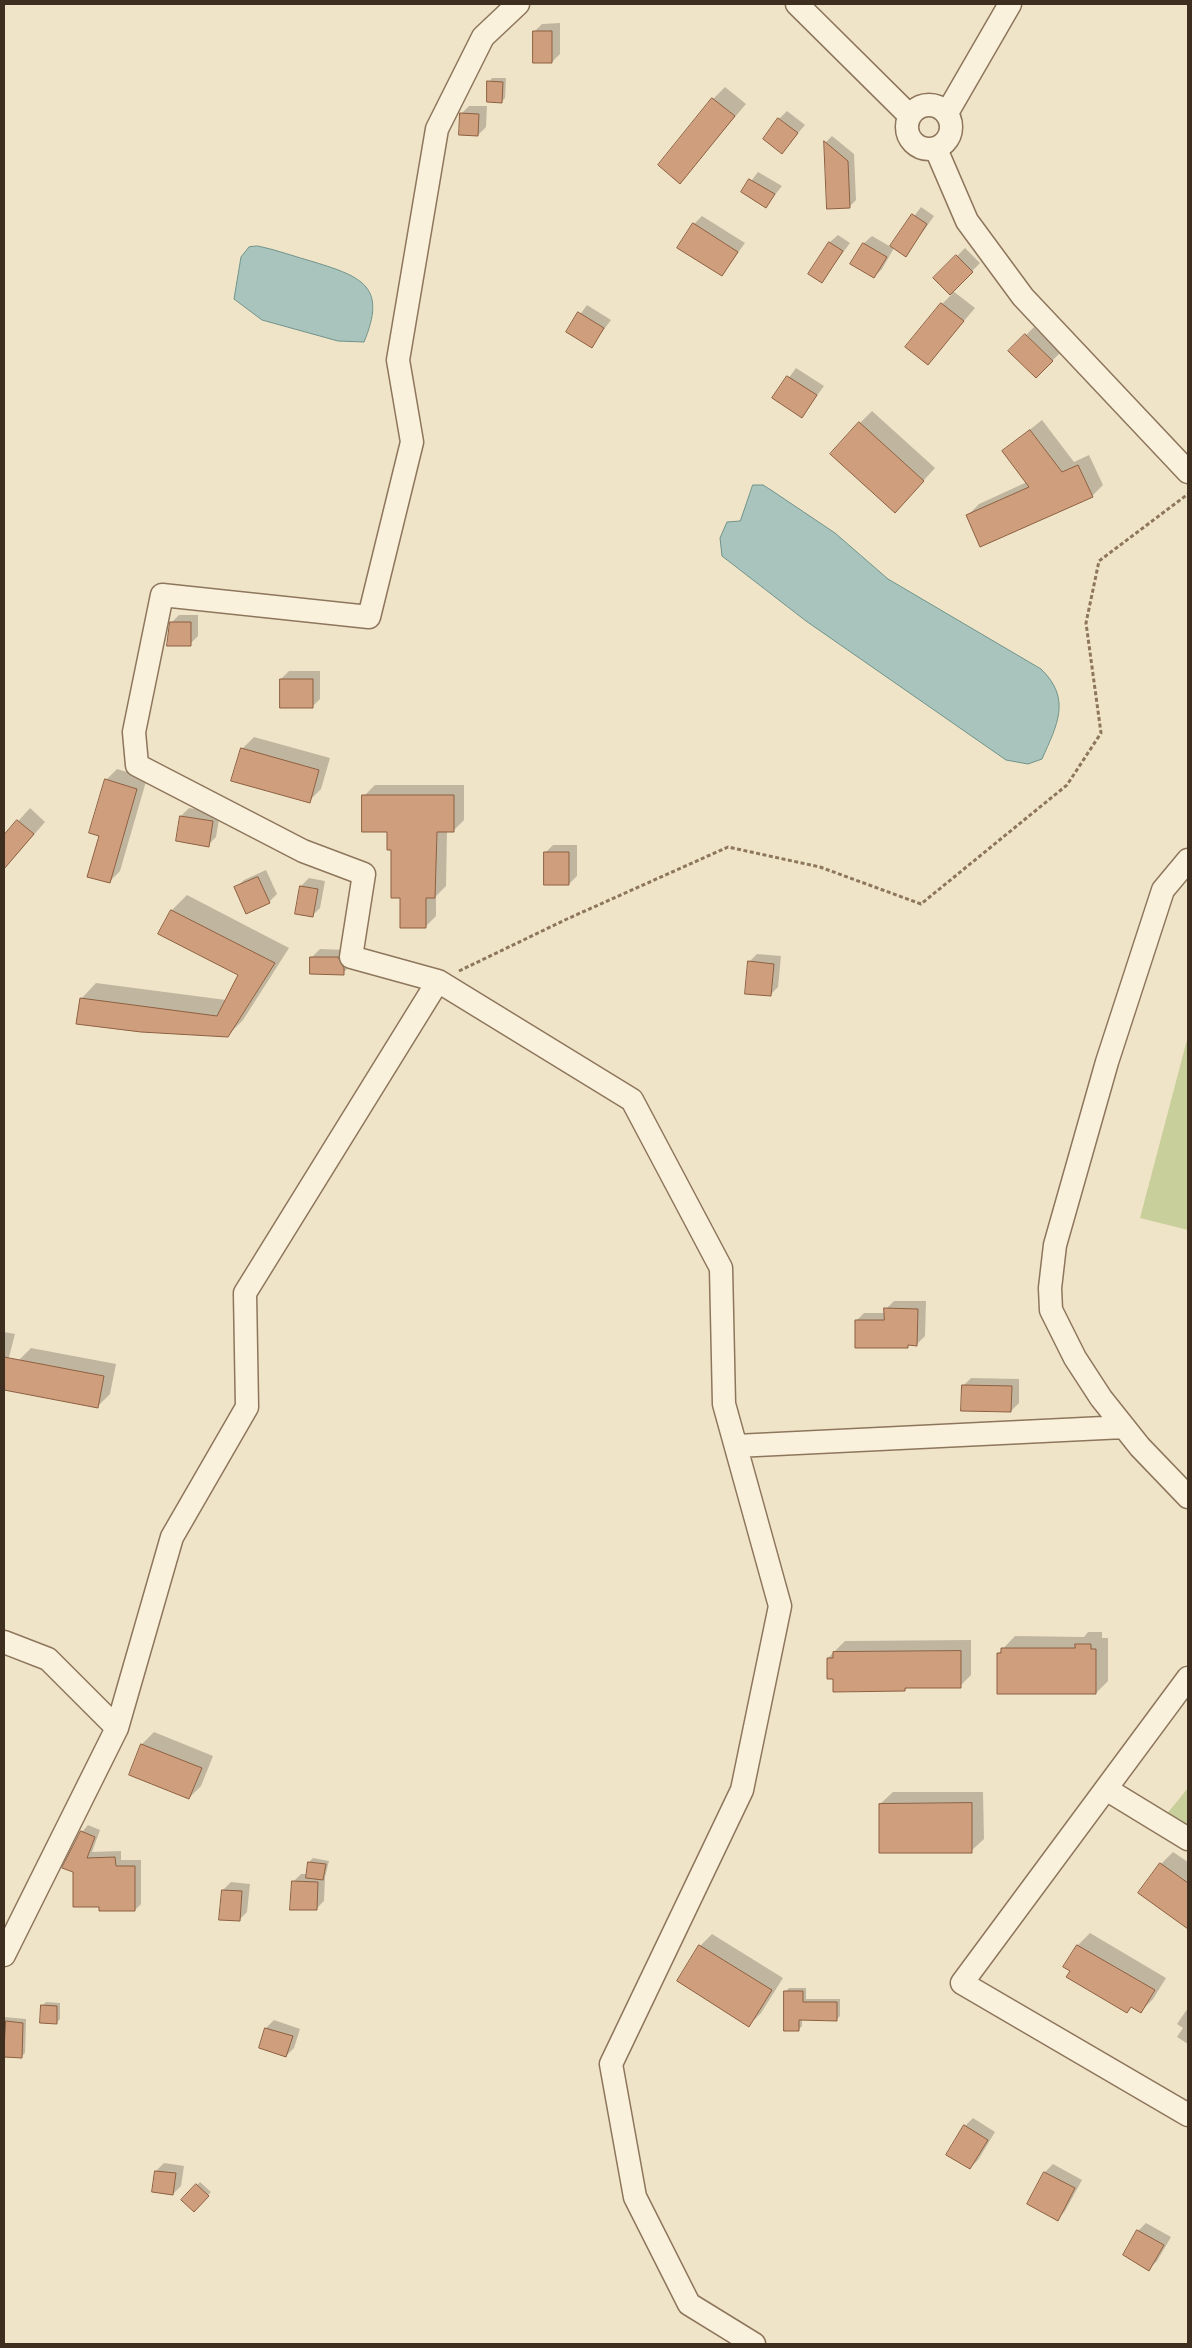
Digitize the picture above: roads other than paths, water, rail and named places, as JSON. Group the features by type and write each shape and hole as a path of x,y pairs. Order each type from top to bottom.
{"street":[{"path":"518,4 483,37 437,129 398,360 412,442 369,617 162,595 134,732 137,765 303,851 364,874 351,957 438,981 632,1100 721,1268 724,1404 780,1606 742,1790 611,2064 635,2197 689,2304 754,2344"},
{"path":"797,4 910,116"},
{"path":"947,113 1010,4"},
{"path":"923,105 940,107 947,113 951,121 949,138 936,148 918,147 908,133 910,116 923,105"},
{"path":"936,148 967,221 1023,297 1188,472"},
{"path":"1188,860 1163,890 1106,1062 1055,1246 1050,1288 1051,1310 1075,1358 1101,1398 1124,1427 1188,1497"},
{"path":"4,1955 117,1728 172,1537 247,1407 244,1292 438,981"},
{"path":"736,1446 1124,1427"},
{"path":"4,1642 48,1659 117,1728"},
{"path":"1188,1678 962,1983 1188,2115"},
{"path":"1106,1789 1188,1839"}],"water":[{"path":"258,246 331,267 357,279 366,287 371,296 373,308 364,342 338,341 262,320 234,299 241,257 249,247"},
{"path":"753,485 763,485 835,533 888,579 1041,669 1051,680 1059,702 1059,712 1053,735 1042,759 1028,764 1006,760 806,621 722,556 720,538 727,522 740,521"}]}
